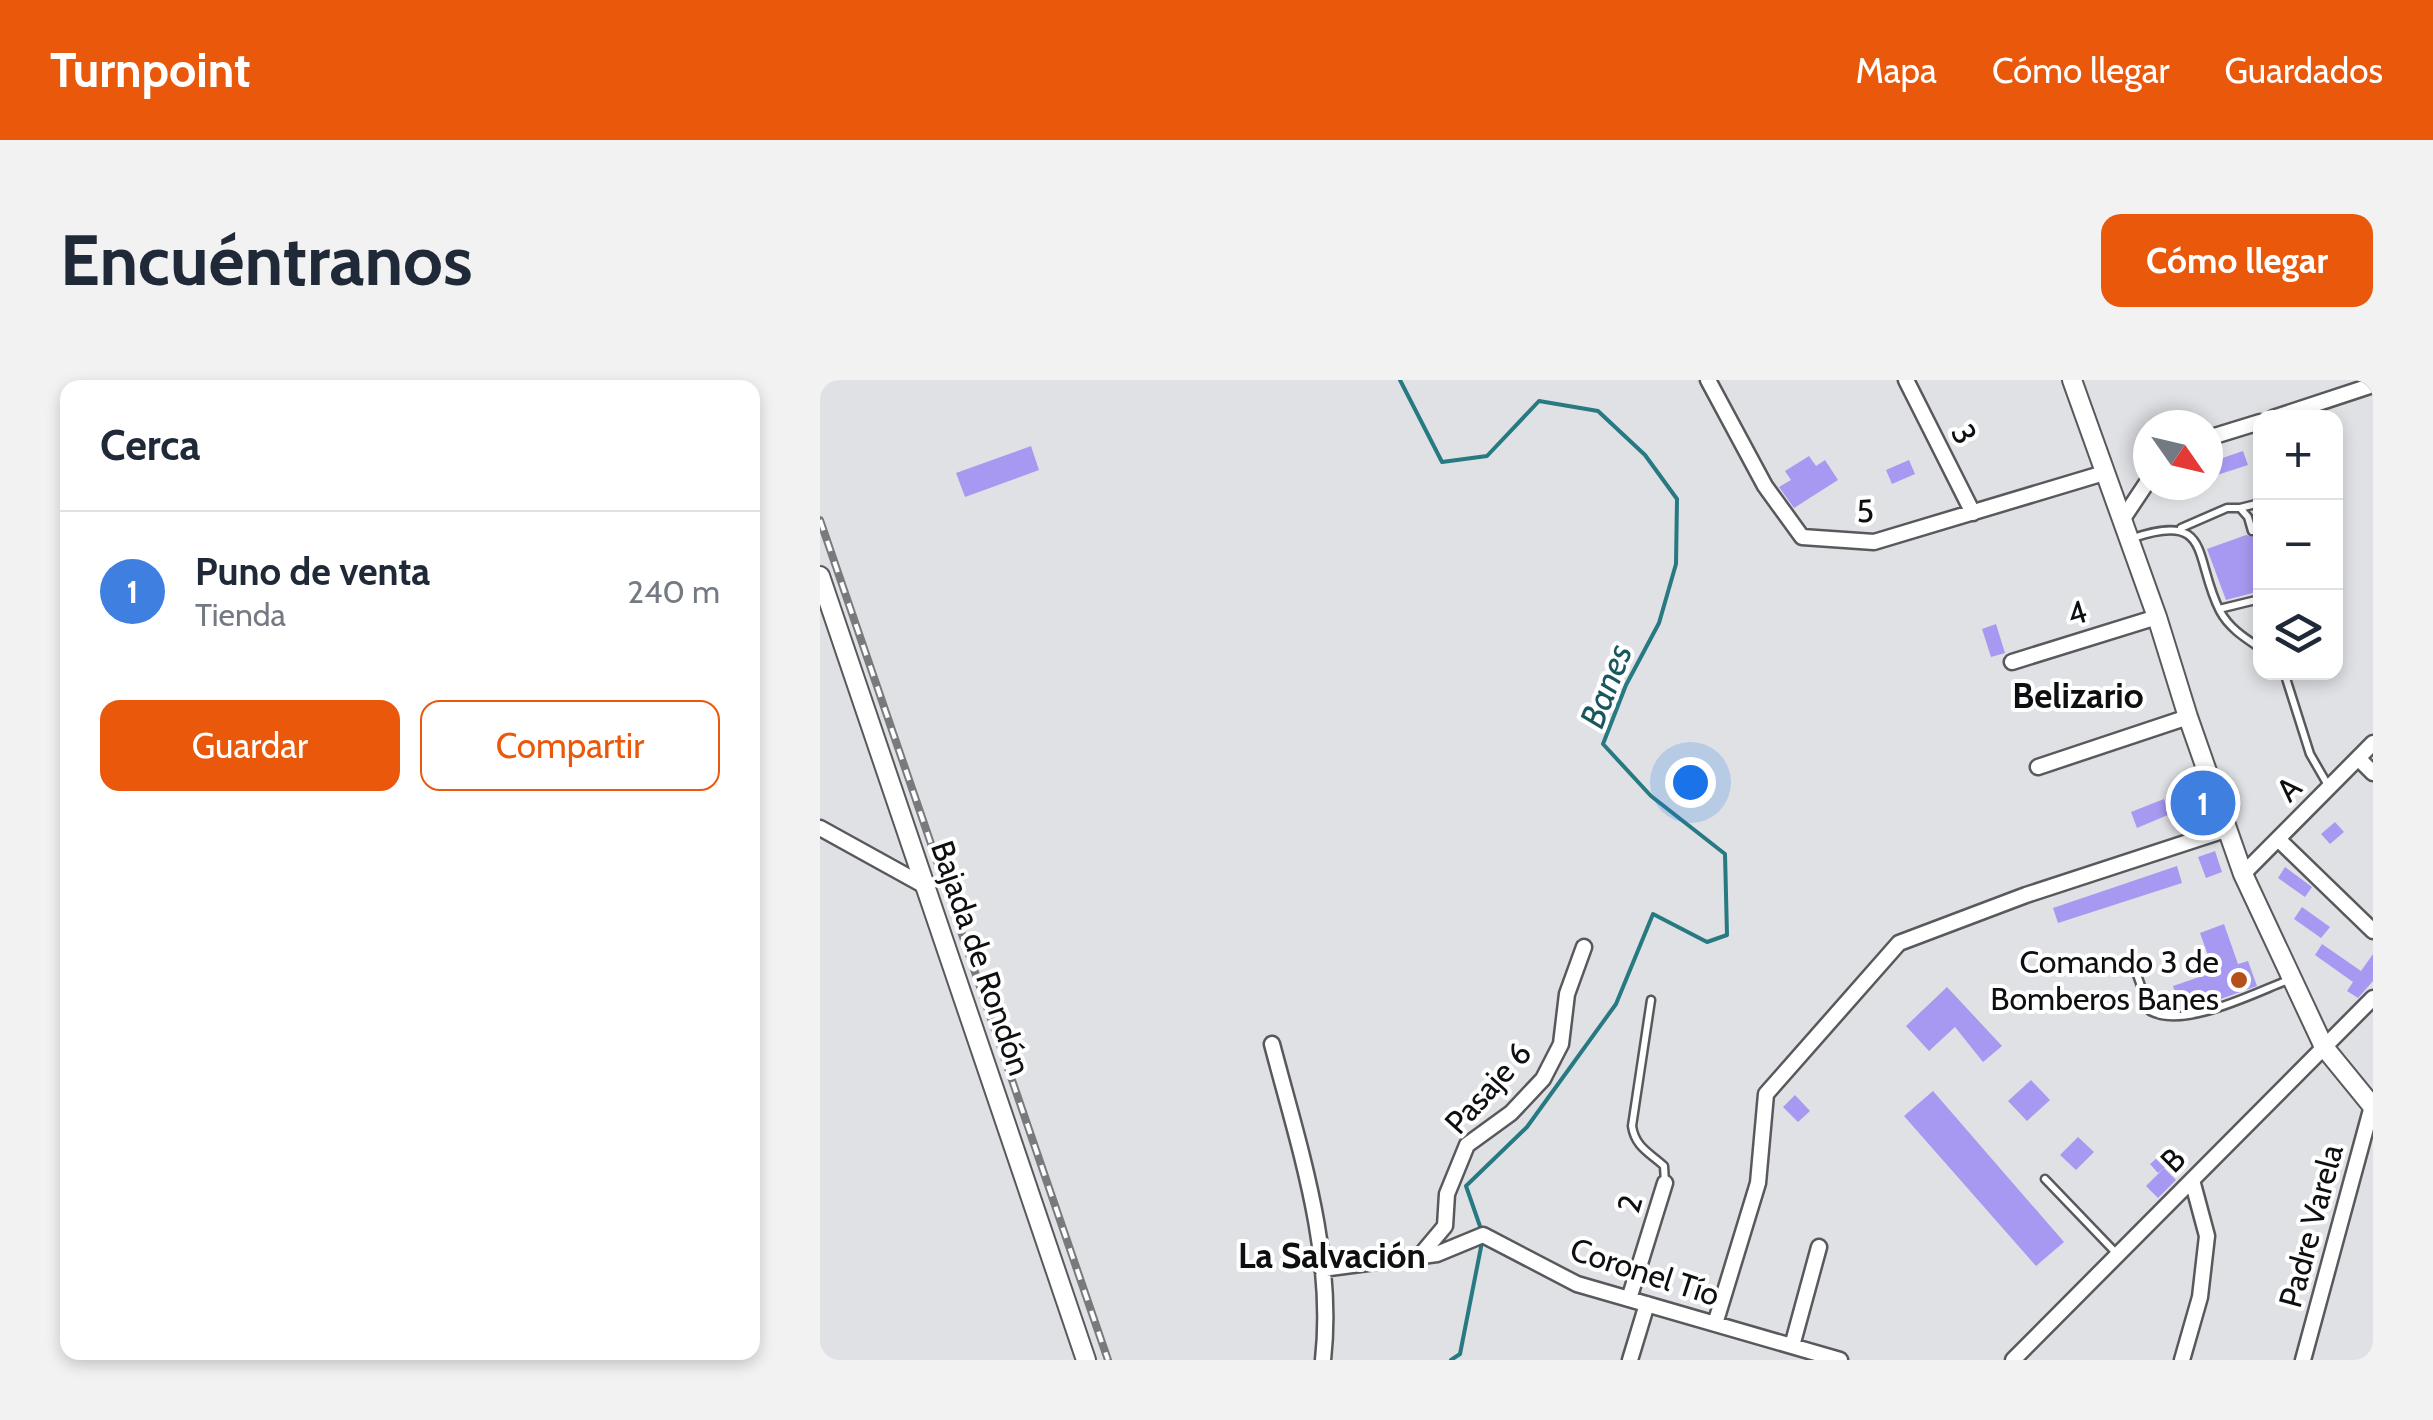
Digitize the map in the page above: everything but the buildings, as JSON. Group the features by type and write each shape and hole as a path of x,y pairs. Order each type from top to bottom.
{"street":[{"name":"5","path":"1708,380 1765,486 1802,538 1874,542 2104,473"},
{"name":"3","path":"1906,380 1973,513"},
{"path":"2072,380 2158,617 2188,718 2243,874 2324,1047 2372,1106"},
{"path":"2298,410 2373,386"},
{"path":"2223,433 2253,424"},
{"path":"2122,520 2135,500"},
{"name":"Bajada de Rondón","path":"820,576 1086,1360"},
{"name":"4","path":"2012,662 2158,617"},
{"path":"2038,767 2188,718"},
{"name":"A","path":"2243,874 2373,743"},
{"path":"2358,758 2373,773"},
{"path":"820,828 925,886"},
{"path":"1715,1324 1758,1183 1766,1094 1899,942 2026,895 2228,830"},
{"path":"2278,839 2373,931"},
{"name":"Pasaje 6","path":"1419,1257 1445,1226 1447,1194 1467,1144 1511,1114 1552,1062 1561,1044 1567,994 1584,947"},
{"name":"B","path":"2014,1360 2373,998"},
{"path":"1272,1044 1314,1208 1328,1318 1323,1360"},
{"name":"Padre Varela","path":"2303,1360 2372,1106"},
{"path":"2182,1360 2200,1296 2207,1236 2192,1180"},
{"name":"2","path":"1629,1299 1665,1183"},
{"name":"Coronel Tío","path":"1322,1269 1438,1254 1483,1235 1577,1284 1840,1360"},
{"path":"1792,1346 1818,1247"},
{"path":"1630,1360 1647,1304"}],"lane":[{"path":"2129,539 2164,528 2180,528 2227,508 2253,504"},
{"path":"2240,508 2252,530"},
{"path":"2180,528 2194,538 2220,609 2236,631 2253,643"},
{"path":"2220,609 2253,601"},
{"path":"2287,680 2310,754 2330,787"},
{"path":"2288,684 2290,680"},
{"path":"2131,958 2150,1011 2168,1018 2187,1016 2292,978"},
{"path":"1652,1000 1632,1126 1641,1148 1664,1166 1665,1183"},
{"path":"2045,1179 2118,1255"}],"waterway":[{"name":"Banes","path":"1400,380 1442,462 1487,456 1539,401 1598,411 1645,455 1677,499 1676,564 1659,623 1626,685 1603,744 1651,796 1725,854 1727,935 1707,942 1653,914 1616,1004 1527,1127 1466,1186 1482,1232"},
{"name":"Banes","path":"1451,1360 1460,1354 1482,1242"}],"railway":[{"path":"820,520 1108,1360"}],"place":[{"name":"Puno de venta","path":"2203,803"},
{"name":"Comando 3 de Bomberos Banes","path":"2239,980"}],"district":[{"name":"Belizario","path":"2078,696"},
{"name":"La Salvación","path":"1332,1256"}]}
